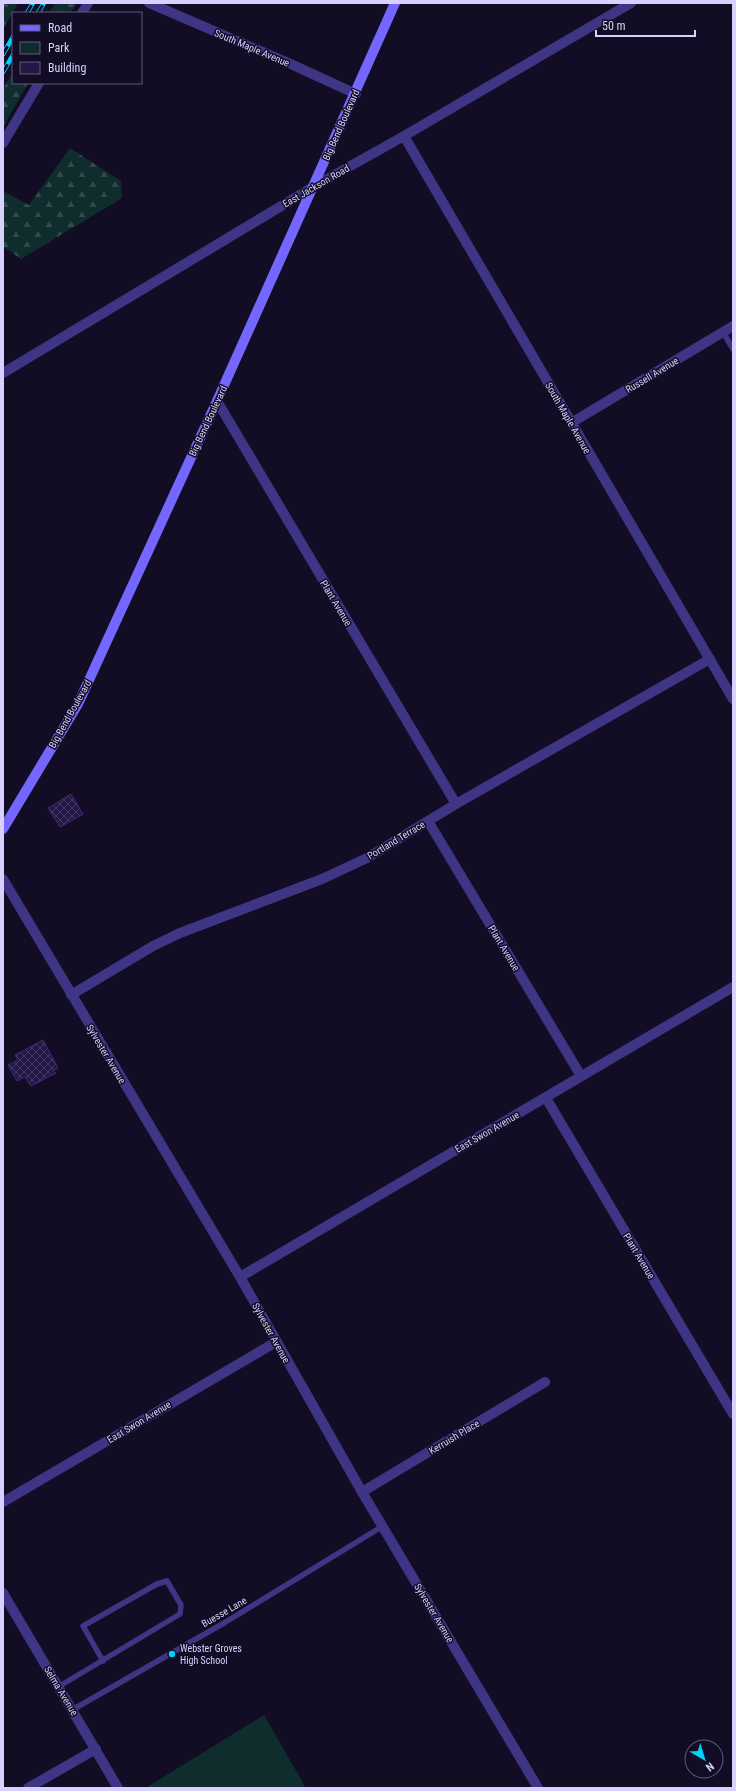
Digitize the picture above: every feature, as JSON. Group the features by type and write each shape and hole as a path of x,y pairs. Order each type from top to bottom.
{"main road":[{"name":"Big Bend Boulevard","path":"3,830 78,704 356,94 395,3"}],"street":[{"path":"83,12 88,3"},
{"name":"South Maple Avenue","path":"149,3 356,94"},
{"name":"East Jackson Road","path":"3,373 313,187 404,136 631,3"},
{"path":"3,143 38,84"},
{"name":"South Maple Avenue","path":"404,136 733,699"},
{"name":"Russell Avenue","path":"571,423 733,326"},
{"name":"Plant Avenue","path":"217,401 456,804"},
{"name":"Portland Terrace","path":"71,994 153,946 180,933 322,879 367,858 456,804 710,659"},
{"name":"Plant Avenue","path":"428,821 581,1076"},
{"name":"Sylvester Avenue","path":"3,879 240,1277 362,1492 538,1788"},
{"name":"East Swon Avenue","path":"240,1277 733,987"},
{"name":"Plant Avenue","path":"546,1098 733,1414"},
{"name":"East Swon Avenue","path":"3,1502 276,1342"},
{"name":"Kerruish Place","path":"362,1492 546,1382"},
{"name":"Selma Avenue","path":"3,1593 118,1788"},
{"path":"28,1788 96,1749"}],"lane":[{"path":"723,332 733,349"},
{"name":"Buesse Lane","path":"72,1710 224,1623 382,1526"},
{"path":"58,1686 103,1661 180,1614 181,1605 167,1581 157,1584 83,1626 103,1661"}],"green space":[{"path":"3,3 18,3 12,12 3,29"},
{"path":"55,3 77,3 71,12 50,12"},
{"path":"12,74 12,84 27,84 3,127 3,89"},
{"path":"70,148 121,181 122,198 21,259 5,248 3,249 3,191 29,205"},
{"path":"264,1715 306,1788 147,1788 147,1787"}],"building":[{"path":"71,794 83,814 60,827 48,808"},
{"path":"43,1040 58,1068 53,1071 56,1073 31,1086 25,1077 17,1081 8,1065 18,1060 15,1055"}],"railway":[{"path":"28,12 33,3"},
{"path":"39,12 44,3"},
{"path":"3,54 12,39"},
{"path":"3,72 12,57"}],"place":[{"name":"Webster Groves High School","path":"172,1654"}]}
